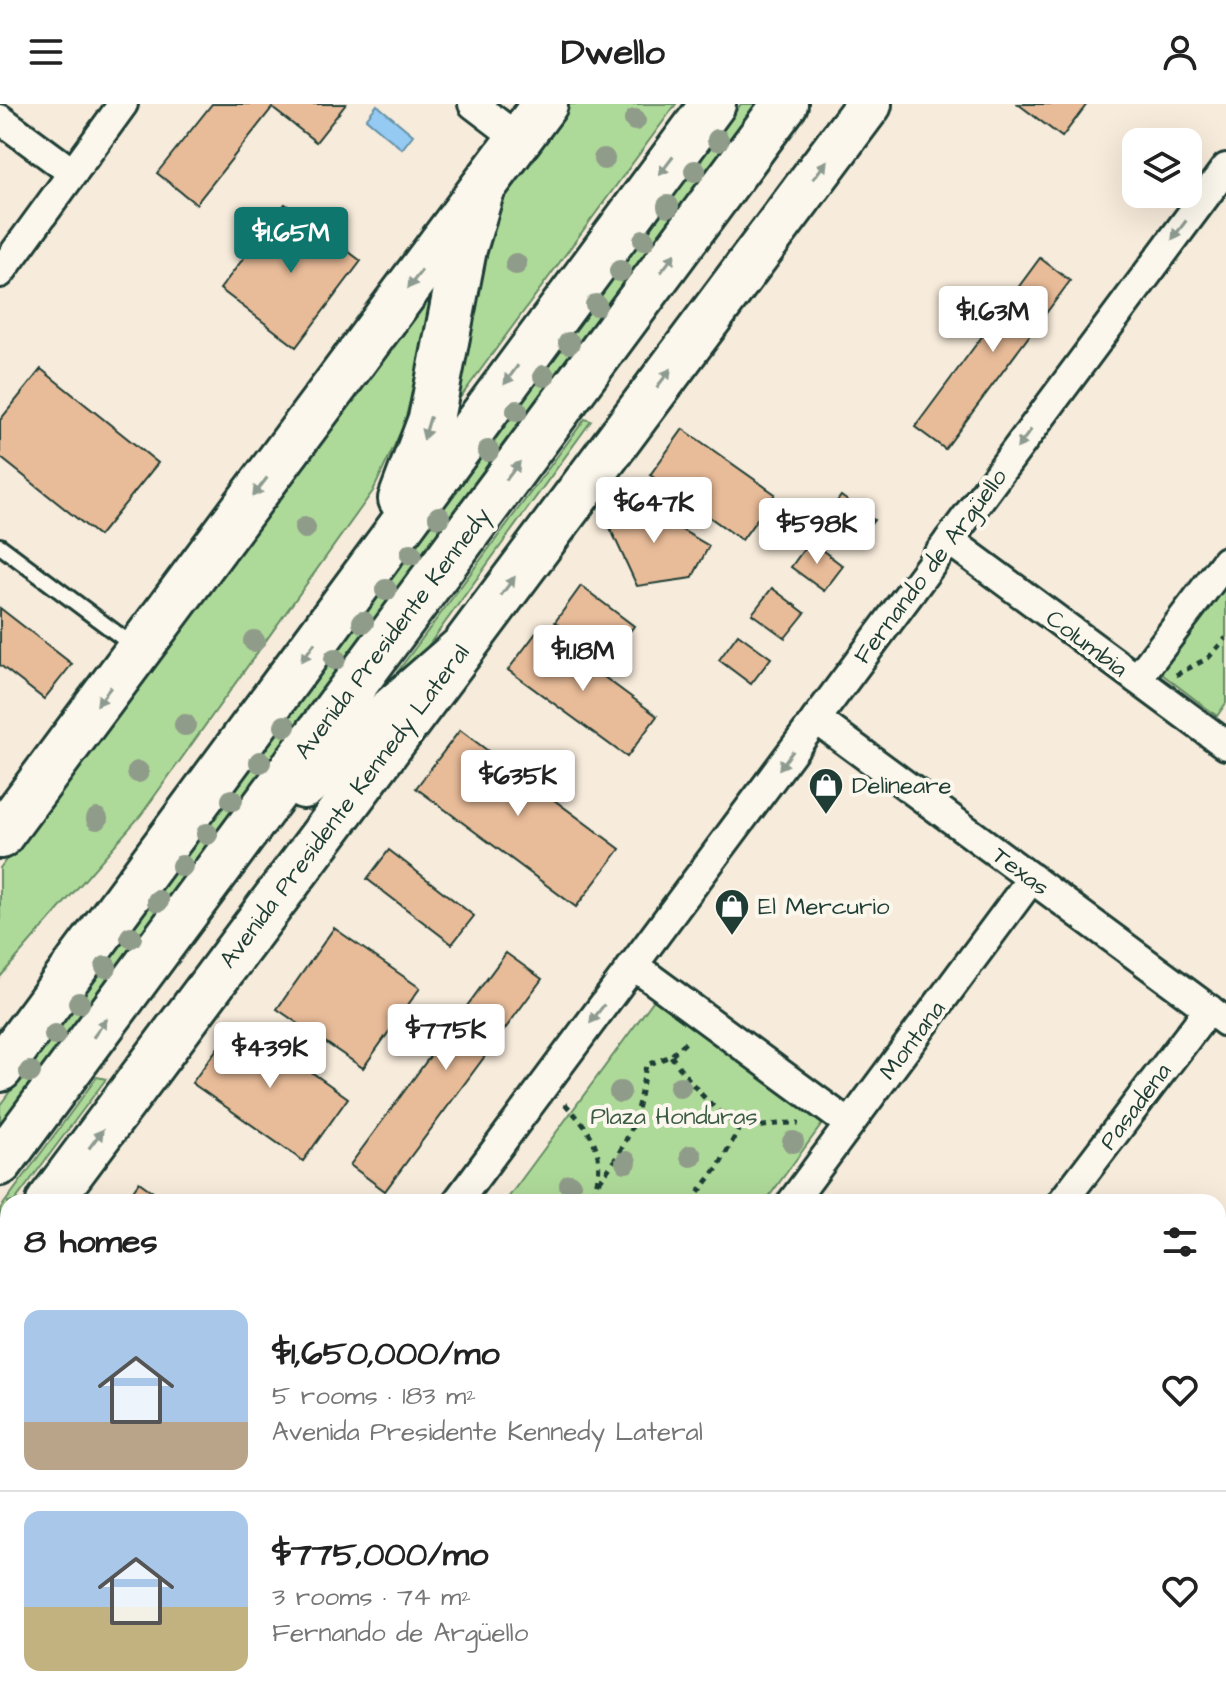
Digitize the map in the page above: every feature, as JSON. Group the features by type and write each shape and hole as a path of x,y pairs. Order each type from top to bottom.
{"main road":[{"path":"0,836 545,104"},
{"path":"0,1069 713,104"},
{"name":"Avenida Presidente Kennedy","path":"0,1163 785,104"},
{"name":"Avenida Presidente Kennedy Lateral","path":"55,1194 869,104"},
{"path":"354,589 401,499 431,419 464,249 482,189"},
{"path":"216,871 326,764 461,649"},
{"path":"0,1019 134,886"}],"street":[{"path":"0,273 123,104"},
{"path":"473,104 519,139"},
{"path":"0,119 73,173"},
{"name":"Fernando de Argüello","path":"463,1194 1226,168"},
{"name":"Columbia","path":"949,540 1142,683 1222,733"},
{"path":"1142,683 1226,561"},
{"name":"Texas","path":"816,719 1217,1016"},
{"name":"Montana","path":"798,1194 1032,878"},
{"path":"633,965 849,1124"},
{"name":"Pasadena","path":"1069,1194 1217,1016"}],"lane":[{"path":"0,546 139,649"}],"path":[{"path":"1142,683 1208,658 1226,638"},
{"path":"594,1194 599,1182 627,1144 639,1107 646,1065 671,1056 711,1020"},
{"path":"671,1056 690,1083 726,1117 741,1125 747,1127 772,1122 849,1124"},
{"path":"545,1085 592,1132 599,1182"},
{"path":"697,1194 719,1166 741,1125"}],"green space":[{"path":"568,104 676,104 446,417 478,254 502,190"},
{"path":"741,104 758,104 0,1126 0,1105"},
{"path":"449,256 403,427 373,491 141,815 0,977 0,868"},
{"path":"585,419 591,421 420,657 381,694"},
{"path":"1226,572 1226,703 1217,716 1154,668"},
{"name":"Plaza Honduras","path":"656,997 825,1120 771,1194 511,1194"},
{"path":"97,1077 106,1079 20,1194 11,1194"}],"water":[{"path":"377,105 413,135 402,149 366,119"}],"building":[{"path":"212,104 346,104 316,142 272,108 196,204 157,173"},
{"path":"1018,104 1087,104 1062,137"},
{"path":"285,204 361,261 296,347 220,289"},
{"path":"1040,258 1070,281 945,449 915,427"},
{"path":"41,369 158,463 99,536 0,457 0,420"},
{"path":"683,429 775,494 742,540 650,475"},
{"path":"622,495 709,546 692,578 637,586 606,519"},
{"path":"841,496 874,520 854,546 822,522"},
{"path":"810,541 843,566 824,591 791,567"},
{"path":"581,586 634,626 608,661 555,622"},
{"path":"772,588 805,613 785,638 752,614"},
{"path":"0,608 72,664 44,699 0,665"},
{"path":"539,629 657,716 627,757 508,670"},
{"path":"738,634 771,658 751,684 719,660"},
{"path":"460,730 620,849 576,907 416,788"},
{"path":"389,850 474,916 452,944 367,879"},
{"path":"334,928 420,988 363,1068 277,1009"},
{"path":"506,953 542,979 385,1191 350,1165"},
{"path":"238,1020 348,1098 303,1161 192,1083"},
{"path":"139,1182 156,1194 131,1194"}],"place":[{"name":"Delineare","path":"826,816"},
{"name":"El Mercurio","path":"732,937"}]}
